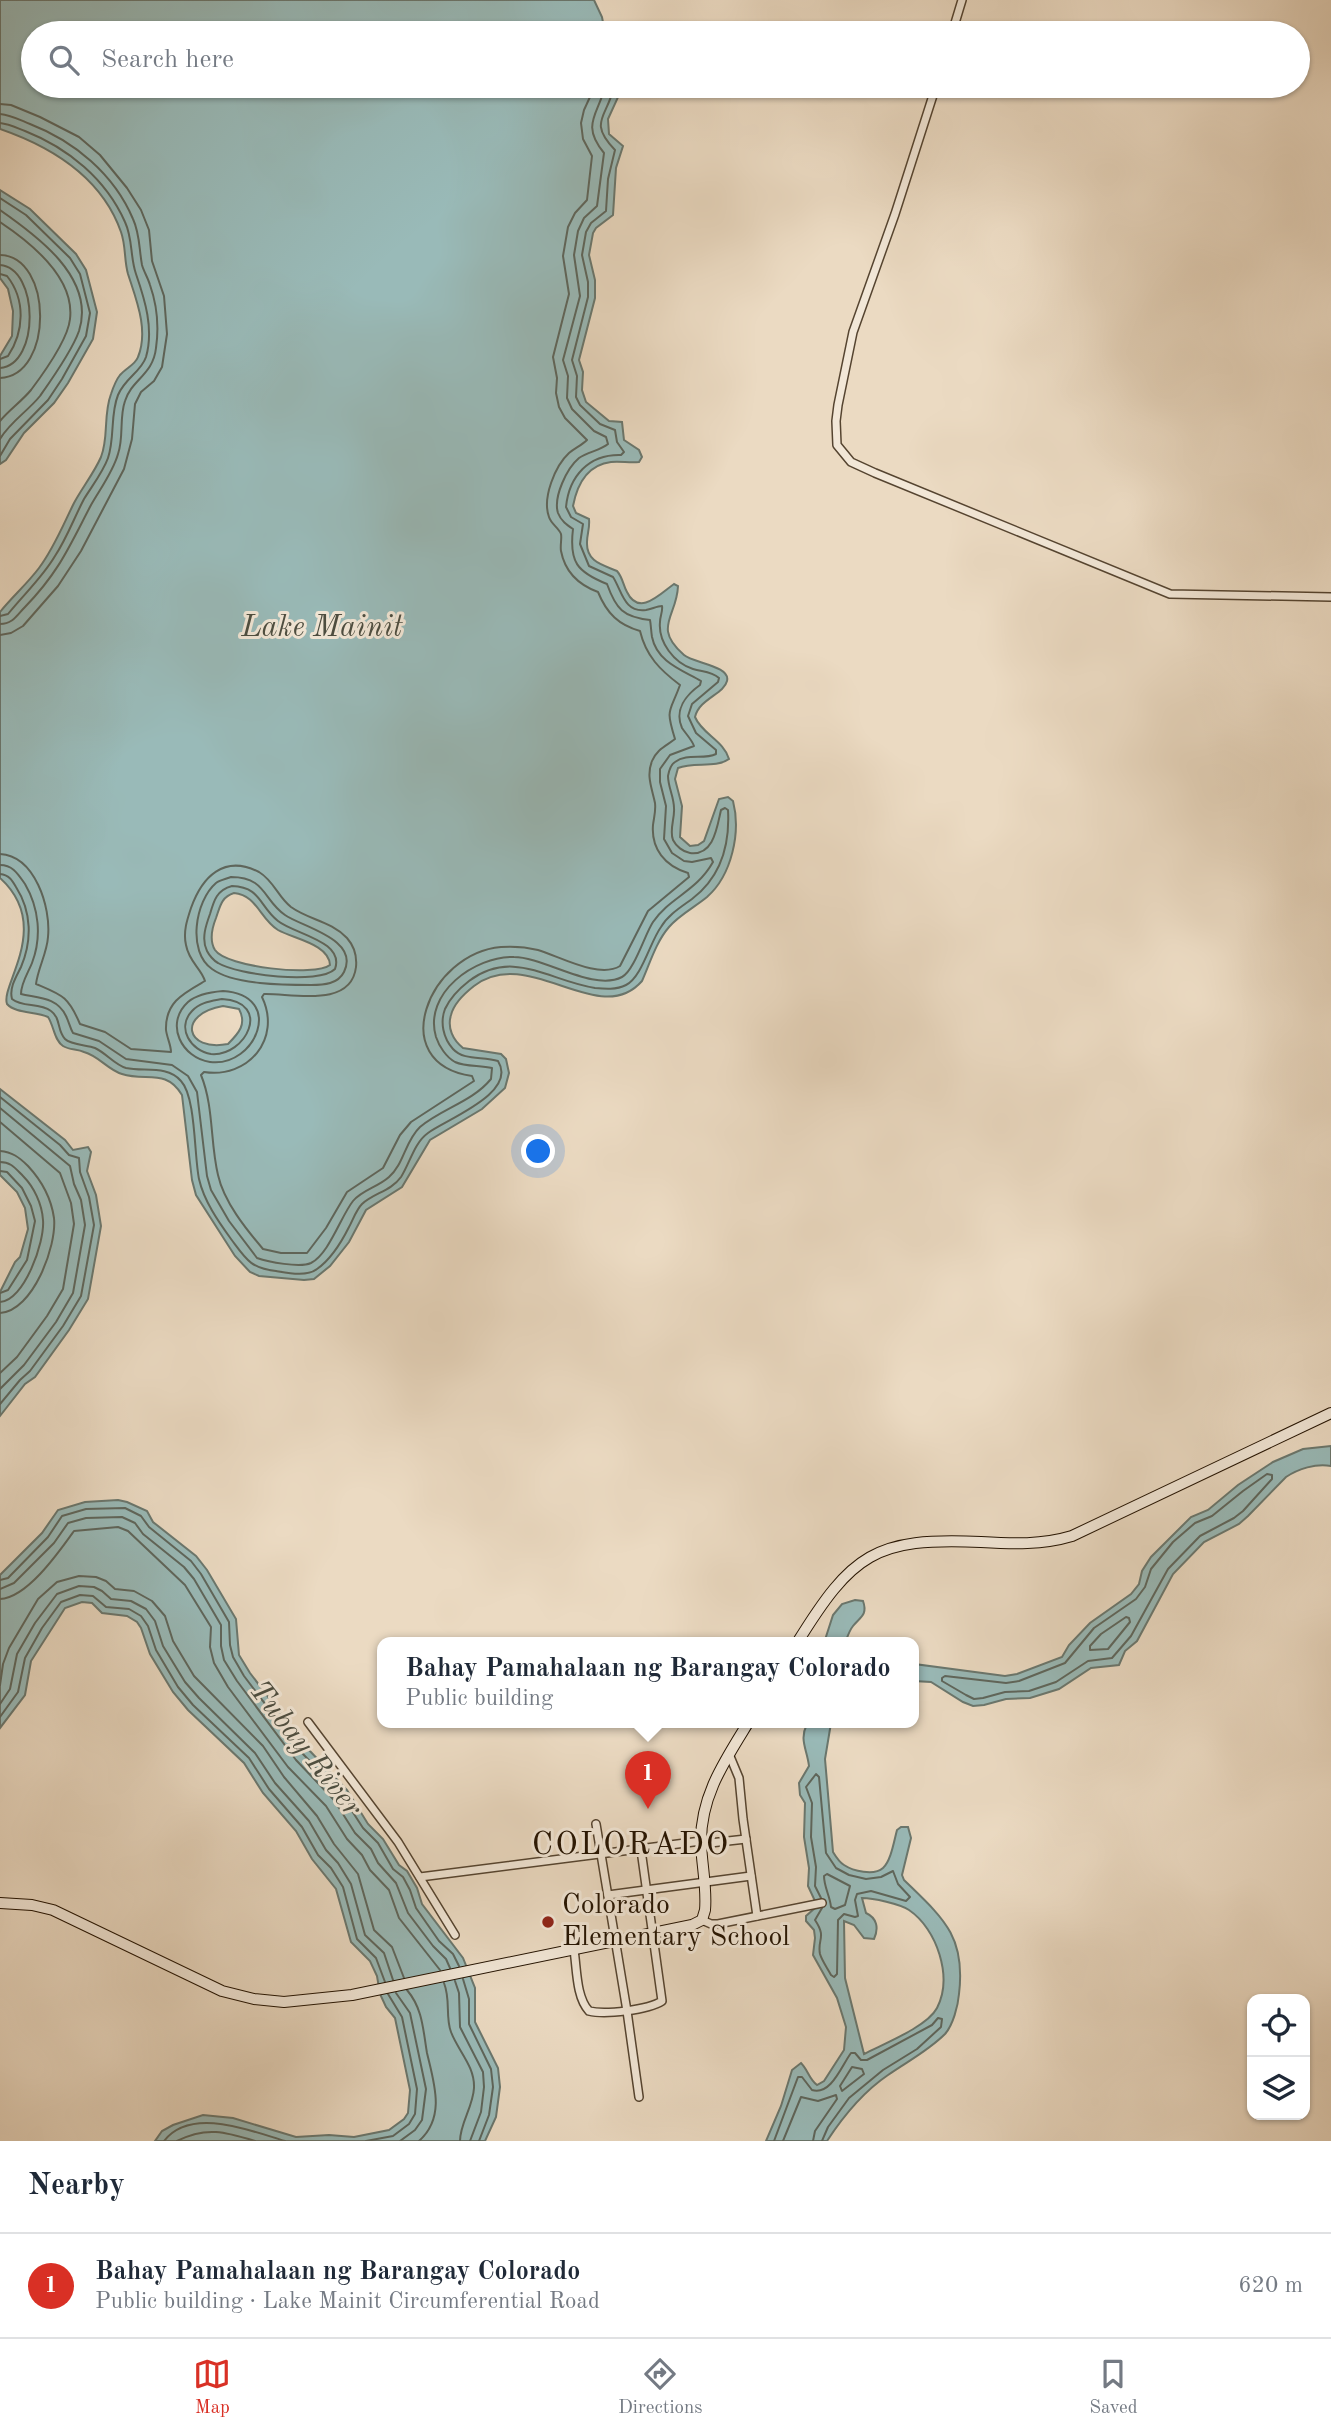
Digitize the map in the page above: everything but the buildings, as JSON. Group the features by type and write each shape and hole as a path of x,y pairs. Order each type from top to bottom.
{"main road":[{"path":"801,1637 834,1587 858,1564 879,1552 929,1541 1036,1544 1072,1536 1331,1413"},
{"path":"0,1903 32,1905 52,1910 202,1982 239,1996 292,2002 352,1995 692,1925 702,1920 706,1904 701,1843 703,1813 713,1782 745,1728"}],"street":[{"path":"956,21 962,0"},
{"path":"932,98 853,332 836,421 836,436 841,452 851,462 875,473 1157,590 1177,595 1331,597"},
{"path":"308,1722 398,1842 455,1935"},
{"path":"729,1754 739,1778 757,1916"},
{"path":"596,1824 639,2097"},
{"path":"420,1877 746,1839"},
{"path":"574,1950 585,2008 594,2012 627,2011 662,2001 641,1850"},
{"path":"608,1895 751,1876"},
{"path":"702,1920 718,1924 822,1903"}],"water":[{"name":"Lake Mainit","path":"0,0 594,0 602,17 603,21 21,21 21,98 618,98 608,119 609,134 623,146 616,168 613,215 593,233 589,255 595,280 595,298 579,360 586,402 609,421 622,422 624,440 639,450 642,457 639,462 611,462 596,467 584,477 573,506 576,513 589,519 589,554 596,562 617,571 627,592 637,603 656,598 674,584 678,586 669,622 669,637 684,655 718,668 727,676 725,686 701,706 695,717 723,747 729,759 717,764 678,768 675,779 682,806 680,837 690,846 704,841 719,799 728,797 733,801 736,826 732,852 716,888 669,927 657,946 642,981 625,994 605,997 517,974 495,976 474,986 464,995 451,1015 452,1033 463,1048 501,1054 506,1059 509,1073 505,1088 482,1109 430,1140 402,1187 366,1210 349,1242 330,1266 314,1279 259,1276 250,1272 235,1256 196,1195 182,1095 176,1087 169,1081 155,1077 122,1074 89,1054 65,1047 58,1040 48,1017 7,1004 7,995 24,934 22,915 15,896 0,878 0,612 30,580 44,560 98,463 106,434 107,410 112,392 120,375 137,360 142,336 140,315 127,269 123,237 112,213 88,180 73,167 19,136 0,129","holes":["234,893 242,895 278,930 324,952 330,965 307,970 290,970 252,965 222,956 213,946 212,930 226,897","223,1006 239,1009 241,1028 228,1044 214,1045 195,1038 192,1031 198,1016"]},
{"path":"0,190 30,209 76,254 86,270 97,312 93,339 68,383 54,403 24,433 6,460 0,464 0,356 12,336 13,311 8,289 0,278"},
{"path":"0,1089 65,1140 73,1150 88,1147 91,1152 87,1171 96,1195 101,1226 88,1299 35,1377 25,1384 0,1416 0,1292 20,1257 28,1229 25,1208 17,1192 0,1175"},
{"path":"1331,1446 1331,1466 1319,1465 1296,1471 1286,1477 1239,1524 1204,1542 1173,1574 1137,1641 1125,1651 1119,1665 1091,1668 1059,1689 1030,1698 1006,1699 973,1706 931,1682 919,1681 919,1665 1005,1676 1062,1657 1069,1645 1090,1623 1131,1594 1139,1584 1142,1571 1151,1557 1191,1517 1208,1510 1238,1485 1273,1462 1303,1449"},
{"name":"Tubay River","path":"118,1500 147,1511 153,1522 196,1556 207,1570 236,1619 239,1655 250,1673 308,1749 347,1790 368,1824 383,1839 399,1865 407,1871 422,1904 463,1958 475,1988 475,2022 498,2068 500,2087 496,2117 485,2141 155,2141 162,2131 173,2125 203,2115 233,2118 296,2137 354,2137 389,2130 408,2113 410,2090 395,2018 380,1994 377,1976 370,1961 351,1942 336,1889 312,1859 296,1831 263,1793 244,1763 188,1710 173,1692 150,1654 137,1622 127,1616 102,1613 92,1603 82,1602 65,1608 31,1661 25,1695 0,1728 0,1575 42,1533 58,1510 85,1502"},
{"path":"855,1600 863,1601 864,1613 848,1637 826,1637 833,1615 842,1604"},
{"path":"830,1728 825,1759 833,1852 841,1862 863,1872 883,1868 888,1861 897,1830 908,1827 911,1838 902,1875 949,1929 959,1957 959,1994 955,2015 945,2034 862,2096 827,2141 766,2141 792,2070 801,2063 817,2085 824,2081 844,2050 846,2027 837,1998 813,1955 814,1930 806,1921 806,1916 815,1908 815,1901 808,1886 809,1868 804,1837 805,1803 800,1795 799,1783 809,1766 805,1730","holes":["862,1898 909,1910 927,1929 940,1954 943,1968 942,1996 937,2008 924,2022 864,2054 845,1978 844,1921 854,1925 864,1938 874,1939 876,1924 866,1913"]}],"place":[{"name":"Bahay Pamahalaan ng Barangay Colorado","path":"648,1809"},
{"name":"Colorado Elementary School","path":"548,1922"}],"district":[{"name":"COLORADO","path":"631,1846"}]}
